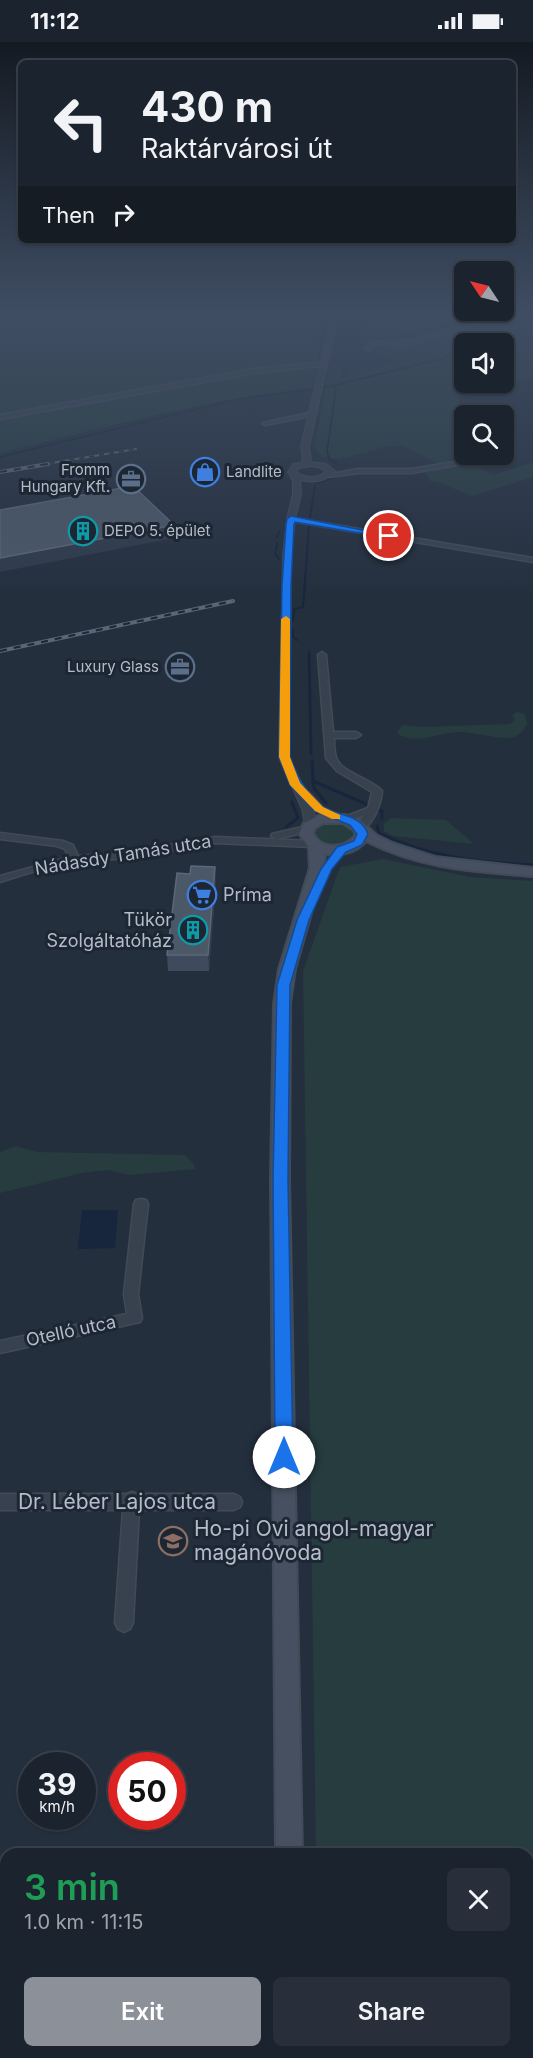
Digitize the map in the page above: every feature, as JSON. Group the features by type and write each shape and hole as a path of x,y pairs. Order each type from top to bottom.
{"main road":[{"path":"289,1845 280,1179 282,1004 287,969 318,862 314,845 307,837 309,827 320,819 341,818 387,846 432,861"},
{"path":"303,920 327,869 346,849 361,840 361,830"},
{"path":"314,845 328,850 346,849 471,867 533,872"}],"street":[{"path":"0,417 49,408"},
{"path":"313,479 296,476 292,472 308,459 305,447 308,444 315,408"},
{"path":"265,423 314,414"},
{"path":"308,444 314,459 326,469"},
{"path":"304,464 326,469"},
{"path":"358,471 381,474 415,472 454,464"},
{"path":"309,827 305,805 284,757 286,585 291,519 297,494 302,485 326,469"},
{"path":"296,476 297,494"},
{"path":"291,519 533,560"},
{"path":"322,655 331,758 337,767 368,783 376,791 375,804 361,830"},
{"path":"329,735 356,735"},
{"path":"295,785 319,809 341,818 370,810"},
{"name":"Nádasdy Tamás utca","path":"247,841 309,827"},
{"path":"0,836 59,843 69,847 75,860"},
{"name":"Nádasdy Tamás utca","path":"0,879 35,868 75,860 127,855 215,840 314,845"},
{"name":"Otelló utca","path":"0,1347 135,1318 131,1294 141,1204"},
{"path":"124,1623 132,1500"},
{"name":"Dr. Léber Lajos utca","path":"0,1502 132,1500 234,1502"}],"green space":[{"path":"0,408 190,408 117,424 0,453"},
{"path":"322,408 454,408 454,459 439,464 403,446 385,447 341,459 322,457 314,447"},
{"path":"533,462 533,477 472,496 430,481 425,472 458,465 472,465 493,475"},
{"path":"517,712 525,714 527,724 514,737 502,738 457,732 419,739 404,737 397,733 402,725 422,727 510,724 515,720 512,715"},
{"path":"391,818 446,820 474,844 394,836 384,831 384,824"},
{"path":"338,822 348,825 355,831 352,841 325,845 316,839 313,834 320,826"},
{"path":"383,859 470,877 533,881 533,1848 316,1848 303,971 340,867"},
{"path":"16,1146 37,1152 185,1155 193,1163 195,1169 129,1175 108,1170 82,1173 0,1193 0,1152"}],"water":[{"path":"82,1210 118,1210 115,1248 78,1249"}],"building":[{"name":"DEPO 5. épület","path":"133,486 174,525 0,558 0,510"},
{"name":"Tükör Szolgáltatóház","path":"191,866 215,867 208,955 167,955 177,873 190,874"}],"waterway":[{"path":"0,457 202,408"},
{"path":"333,408 327,451 329,459 337,464"},
{"path":"316,483 340,476"},
{"path":"310,517 315,486"},
{"path":"293,621 294,609 303,607 309,526"},
{"path":"277,538 279,532"},
{"path":"276,550 277,543"},
{"path":"275,553 279,559"},
{"path":"293,629 293,637 297,640"},
{"path":"309,654 311,754"},
{"path":"312,761 313,781"},
{"path":"313,781 382,811 382,818"},
{"path":"313,781 314,788 326,803"},
{"path":"286,827 298,818 292,802"},
{"path":"377,826 379,833 435,853 473,860 533,865"}],"railway":[{"path":"40,465 136,449"},
{"path":"0,472 48,464"},
{"path":"0,651 233,601"}],"slow traffic":[{"path":"286,619 284,757 295,785 319,809 336,817"}],"place":[{"name":"Landlite","path":"205,472"},
{"name":"Fromm Hungary Kft.","path":"131,479"},
{"name":"DEPO 5. épület","path":"83,531"},
{"name":"Luxury Glass","path":"180,667"},
{"name":"Príma","path":"202,895"},
{"name":"Tükör Szolgáltatóház","path":"193,930"},
{"name":"Ho-pi Ovi angol-magyar magánóvoda","path":"173,1541"}],"route":[{"path":"284,1457 280,1179 284,985 303,920 327,869 342,850 358,843 363,834 354,822 338,818 319,809 295,785 284,757 286,585 290,525 291,519 389,536"}]}
